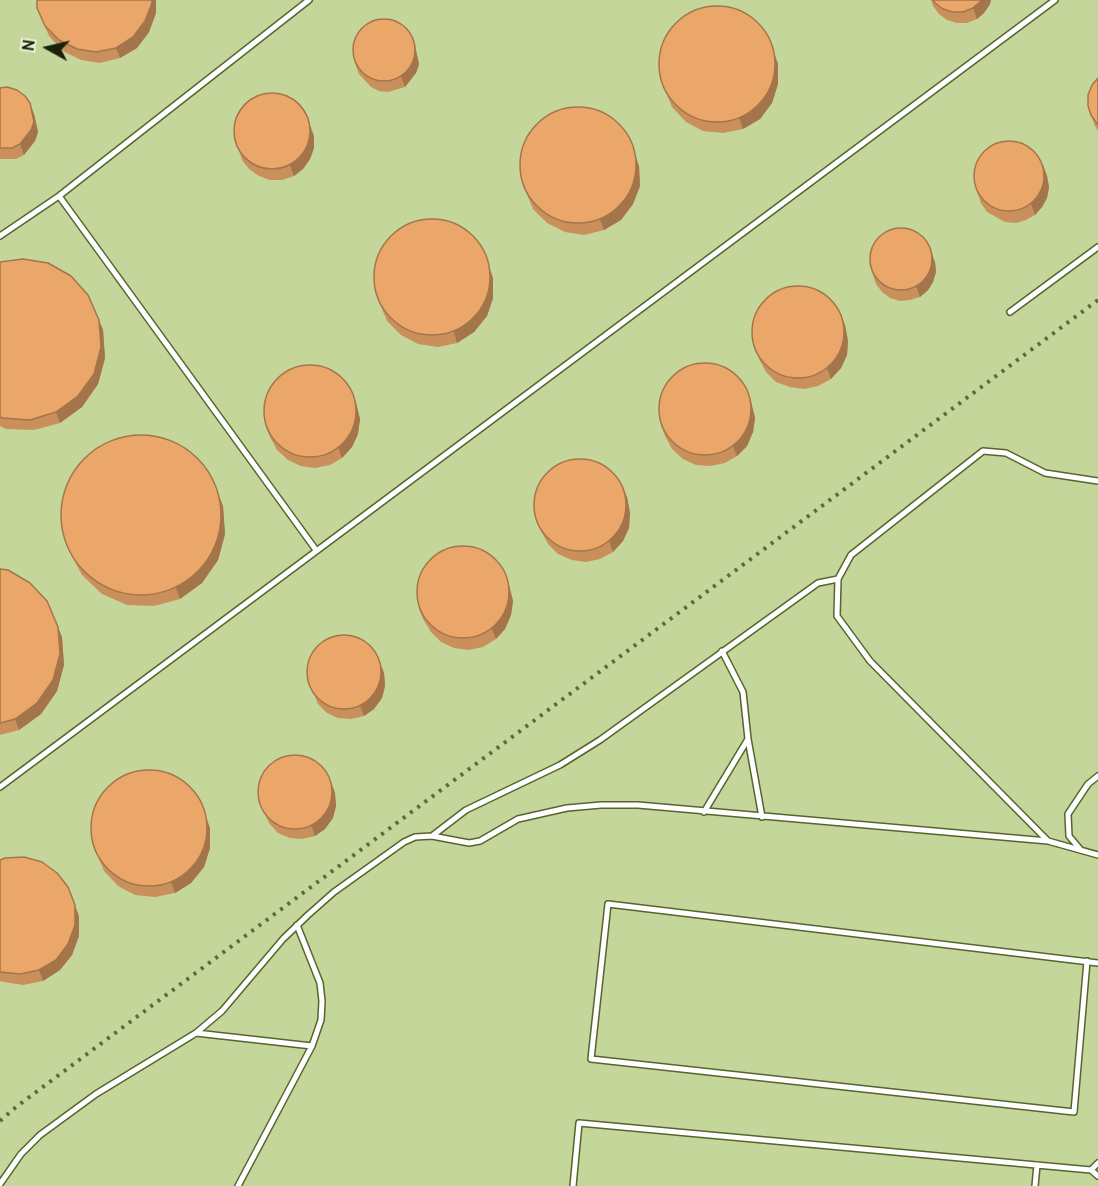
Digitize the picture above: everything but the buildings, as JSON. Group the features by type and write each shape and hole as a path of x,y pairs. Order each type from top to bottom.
{"lane":[{"path":"0,236 59,196 309,0"},
{"path":"0,787 1055,0"},
{"path":"59,196 316,550"},
{"path":"1010,312 1098,247"},
{"path":"1048,841 870,661 837,616 838,579 850,555 983,451 1006,453 1045,473 1098,481"},
{"path":"432,836 466,810 560,765 600,740 818,583 838,579"},
{"path":"722,651 743,692 748,739 762,817"},
{"path":"704,812 748,739"},
{"path":"1081,850 1069,836 1068,814 1088,784 1098,776"},
{"path":"0,1184 21,1154 40,1135 96,1094 196,1033 222,1011 297,925 334,892 404,842 415,837 432,836 469,843 480,841 518,819 567,808 601,805 638,806 1048,841 1098,855"},
{"path":"1087,961 1074,1112 591,1059 608,904 1087,961 1098,963"},
{"path":"237,1186 312,1046 321,1020 320,983 297,925"},
{"path":"196,1033 312,1046"},
{"path":"573,1186 579,1123 1091,1170 1098,1176"},
{"path":"1091,1170 1098,1163"},
{"path":"1035,1186 1037,1165"}],"railway":[{"path":"0,1121 1098,300"}]}
